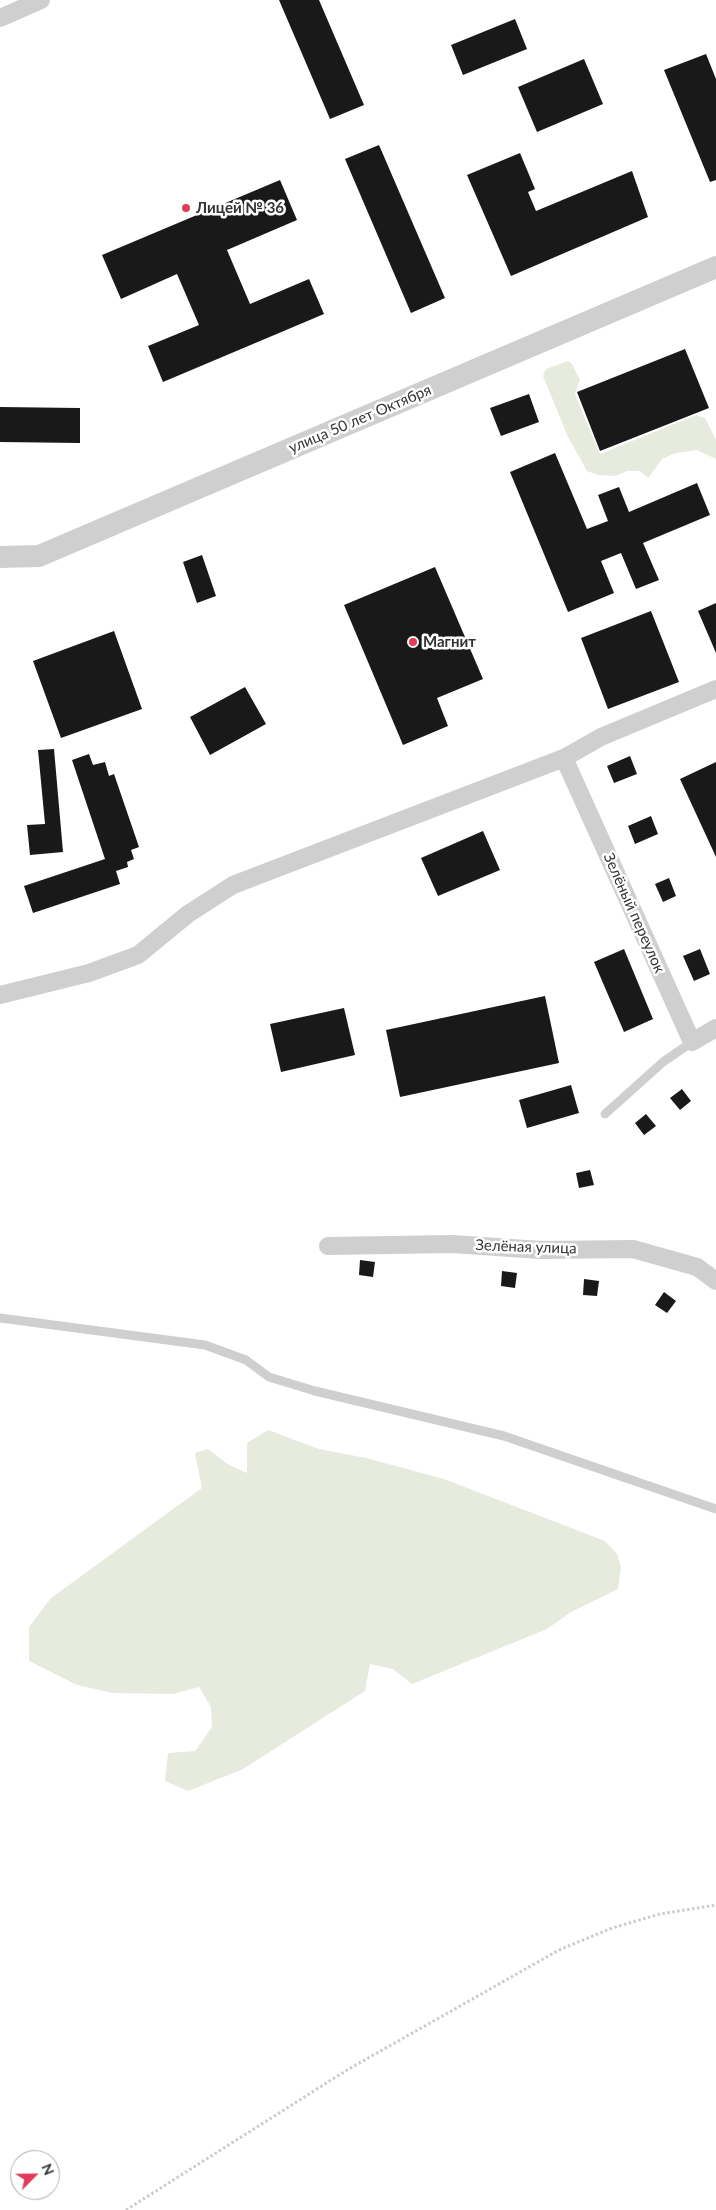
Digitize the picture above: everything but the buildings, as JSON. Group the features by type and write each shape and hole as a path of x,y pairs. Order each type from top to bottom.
{"street":[{"path":"0,18 41,0"},
{"name":"улица 50 лет Октября","path":"0,557 39,556 716,267"},
{"path":"0,995 89,973 138,955 188,914 233,885 564,758 602,737 716,689"},
{"name":"Зелёный переулок","path":"564,758 692,1042"},
{"path":"692,1042 716,1028"},
{"name":"Зелёная улица","path":"328,1246 452,1244 540,1250 633,1249 697,1266 716,1280"}],"lane":[{"path":"605,1114 663,1062 692,1042"},
{"path":"0,1318 205,1345 246,1360 269,1377 315,1391 504,1436 716,1509"}],"path":[{"path":"126,2210 348,2070 559,1950 612,1928 660,1914 716,1905"}],"shaded area":[{"path":"568,361 572,364 580,380 575,394 600,454 696,415 705,418 716,440 716,459 697,450 676,453 662,459 648,478 640,471 627,471 616,476 598,475 587,471 568,437 543,376 546,369"},
{"path":"268,1430 319,1449 366,1458 444,1479 605,1541 617,1554 621,1567 618,1589 571,1612 547,1629 412,1684 393,1669 370,1664 365,1691 243,1769 188,1791 165,1781 168,1753 195,1751 212,1727 211,1707 199,1687 173,1694 112,1693 77,1685 29,1661 29,1627 51,1598 202,1488 195,1453 208,1449 229,1465 247,1473 247,1443"}],"place":[{"name":"Лицей № 36","path":"186,208"},
{"name":"Магнит","path":"413,642"}]}
